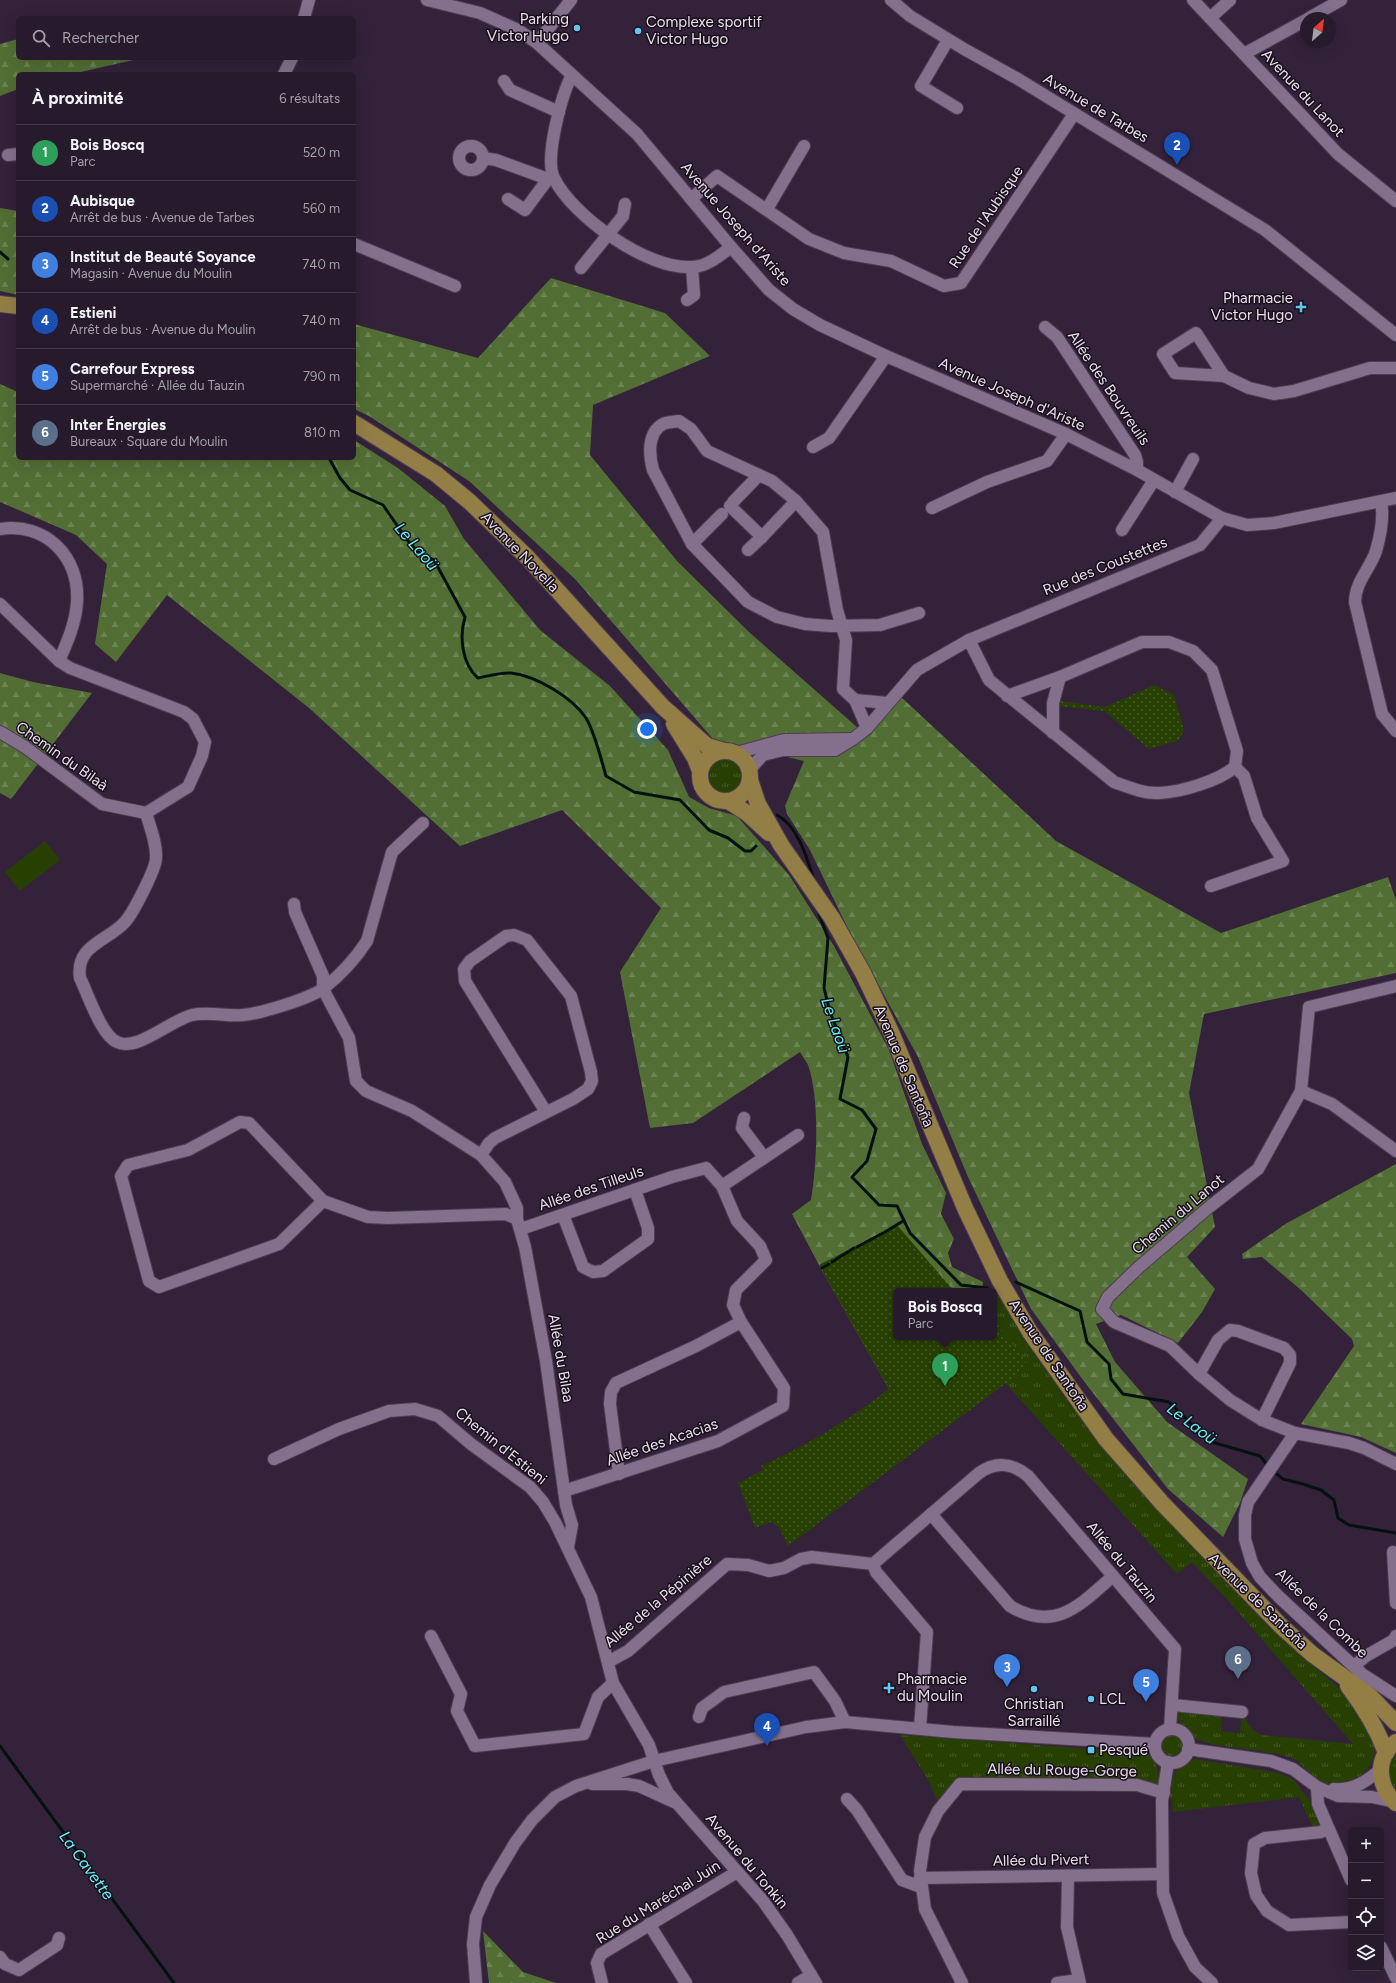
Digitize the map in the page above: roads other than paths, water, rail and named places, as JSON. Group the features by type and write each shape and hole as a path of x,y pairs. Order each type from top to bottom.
{"main road":[{"path":"0,304 16,306"},
{"name":"Avenue Novella","path":"356,424 436,474 470,502 533,564 663,707 707,746 730,752"},
{"name":"Avenue Novella","path":"663,707 695,758 700,771"},
{"path":"730,752 747,763 750,775 743,795 728,801 713,798 702,787 700,771 708,757 730,752"},
{"name":"Avenue de Santoña","path":"750,775 758,804 781,845 832,918 863,973 891,1032 965,1208 1000,1281 1030,1332 1106,1439 1162,1503 1281,1626 1340,1675 1370,1696 1396,1723"},
{"name":"Avenue de Santoña","path":"728,801 747,813 781,845"},
{"name":"Avenue de Santoña","path":"1340,1675 1362,1703 1381,1737 1391,1747"},
{"path":"1391,1747 1381,1769 1382,1782 1387,1793 1395,1803"}],"street":[{"path":"305,16 309,0"},
{"name":"Avenue Joseph d'Ariste","path":"427,0 480,13 518,30 537,43 638,134 731,247 770,290 820,325 886,356 1066,434 1137,470 1222,518"},
{"path":"537,43 571,0"},
{"name":"Avenue de Tarbes","path":"891,0 910,16 948,40 1018,79 1265,230 1396,335"},
{"name":"Avenue du Lanot","path":"1193,0 1338,154 1396,201"},
{"path":"1210,18 1230,0"},
{"path":"1320,12 1341,0"},
{"path":"1244,54 1300,23"},
{"path":"948,40 921,86 957,108"},
{"path":"285,72 291,60"},
{"path":"508,199 526,210 551,178 553,140 559,112 572,75"},
{"path":"504,81 510,90 559,112"},
{"name":"Rue de l'Aubisque","path":"691,199 717,176 809,239 844,253 891,261 944,286 961,283 1074,114"},
{"path":"767,209 804,146"},
{"path":"483,158 496,160 551,178 585,216 636,252 653,260 692,268 709,263 731,247"},
{"path":"581,268 624,216 625,204"},
{"path":"356,245 455,286"},
{"path":"687,300 694,295 692,268"},
{"name":"Allée des Bouvreuils","path":"1045,328 1057,337 1133,452 1137,462 1137,470"},
{"path":"1224,376 1196,333 1163,354 1175,373 1224,376 1249,388 1274,394 1294,391 1370,368 1396,368"},
{"path":"813,447 829,438 886,356"},
{"path":"867,728 855,700 843,689 846,640 842,626 836,610 823,532 796,501 772,481 707,450 691,429 679,421 664,424 652,435 649,456 653,470 692,544 748,602 776,617 805,624 842,626 880,625 919,613"},
{"path":"932,508 987,482 1047,461 1066,434"},
{"path":"1175,492 1193,458"},
{"path":"692,544 759,475"},
{"path":"1122,530 1154,480"},
{"path":"1222,518 1247,525 1274,522 1382,502 1396,498"},
{"path":"748,550 796,501"},
{"path":"1382,502 1383,510 1376,551 1355,592 1355,602 1382,714 1396,731"},
{"path":"728,507 762,537"},
{"name":"Rue des Coustettes","path":"750,775 763,755 783,750 835,750 867,728 917,670 968,640 1200,545 1222,518"},
{"path":"0,530 22,528 44,535 55,544 67,560 76,583 77,602 73,622 59,661"},
{"path":"0,604 59,661 70,668 184,712 193,719 205,742 202,756 188,787 146,813 156,859 154,870 126,921 84,954 79,969 80,978 110,1038 118,1043 127,1045 138,1042 180,1019 193,1015 242,1015 270,1010 323,989 359,952 367,941 392,852 423,823"},
{"path":"968,640 989,680 1007,696 1114,782 1133,789 1158,793 1181,789 1225,775 1235,767 1237,751 1212,670 1193,651 1169,642 1142,642 1060,677 1007,696"},
{"path":"1054,733 1053,703 1060,677"},
{"path":"855,700 888,703"},
{"name":"Chemin du Bilaà","path":"0,732 25,747 102,804 146,813"},
{"path":"730,752 784,740 853,739"},
{"path":"1211,886 1283,861 1257,818 1244,776 1235,767"},
{"name":"Allée du Bilaa","path":"294,904 295,912 323,976 323,989 348,1038 356,1081 366,1091 412,1111 481,1155 505,1182 516,1208 546,1360 566,1504 572,1525 568,1547"},
{"path":"481,1155 488,1143 495,1138 546,1112 588,1089 592,1081 571,996 527,940 514,935 506,936 470,961 464,969 465,981 546,1112"},
{"name":"Chemin du Lanot","path":"1396,986 1309,1007 1301,1091 1258,1169 1208,1208 1139,1267 1108,1297 1102,1309 1114,1322 1170,1346 1199,1374 1230,1400 1262,1420 1295,1433 1349,1443 1364,1448 1396,1464"},
{"path":"1301,1091 1332,1104 1396,1151"},
{"path":"744,1118 742,1128 764,1157"},
{"path":"323,1201 279,1244 159,1287 149,1281 121,1176 128,1165 188,1150 240,1122 249,1123 323,1201 348,1211 375,1217 506,1214 519,1224"},
{"path":"722,1186 798,1135"},
{"name":"Allée des Tilleuls","path":"519,1224 563,1215 672,1177 706,1168 722,1186"},
{"name":"Allée des Acacias","path":"564,1491 718,1442 783,1406 784,1388 741,1322 733,1305 736,1290 766,1260 760,1246 737,1221 722,1186"},
{"path":"563,1215 583,1267 593,1272 603,1271 648,1239 648,1228 636,1190"},
{"path":"619,1474 610,1404 611,1392 616,1383 696,1346 741,1322"},
{"path":"1199,1374 1218,1340 1230,1330 1238,1331 1284,1348 1290,1355 1290,1363 1262,1420"},
{"name":"Chemin d'Estieni","path":"274,1459 339,1429 389,1411 415,1409 438,1416 471,1444 530,1486 543,1502 568,1547 591,1597 612,1683"},
{"name":"Allée de la Combe","path":"1295,1433 1248,1502 1245,1515 1245,1539 1252,1564 1260,1577 1278,1596 1362,1674 1396,1696"},
{"name":"Allée du Tauzin","path":"931,1514 986,1468 999,1464 1012,1466 1028,1476 1175,1649 1173,1705 1170,1729"},
{"path":"555,1522 562,1517 566,1504"},
{"path":"920,1728 927,1632 876,1572 873,1564 931,1514 1010,1606 1020,1612 1035,1615 1062,1615 1076,1608 1112,1576"},
{"path":"1393,1552 1396,1603"},
{"name":"Allée de la Pépinière","path":"608,1662 628,1652 727,1564 748,1565 769,1571 784,1568 801,1559 812,1557 873,1564"},
{"path":"431,1636 461,1694 457,1711 475,1746 584,1734 598,1697 612,1683"},
{"path":"1354,1666 1366,1656 1394,1640 1396,1636"},
{"path":"699,1717 702,1708 724,1692 814,1672 836,1701 845,1722"},
{"name":"Avenue du Tonkin","path":"612,1683 649,1745 658,1775 668,1793 762,1901 787,1935 814,1979"},
{"path":"1173,1705 1242,1712"},
{"path":"476,1983 473,1944 476,1916 490,1885 516,1843 544,1807 555,1797 583,1783 654,1761 806,1727 845,1722 953,1732 1155,1744"},
{"path":"1170,1729 1180,1731 1187,1739 1188,1749 1183,1758 1179,1761 1168,1762 1160,1758 1155,1744 1158,1736 1170,1729"},
{"path":"1188,1749 1271,1761 1293,1769 1317,1787 1338,1796 1372,1797 1395,1803"},
{"path":"1168,1762 1164,1793 1163,1893 1178,1936 1195,1966 1212,1983"},
{"path":"1317,1787 1343,1790 1357,1786 1381,1769"},
{"path":"583,1783 627,1784 639,1786 676,1803"},
{"name":"Allée du Rouge-Gorge","path":"920,1883 922,1850 925,1836 938,1811 960,1784 1137,1785 1164,1793"},
{"path":"1317,1787 1318,1804 1348,1873"},
{"path":"847,1799 857,1810 902,1880 920,1883 925,1910 962,1983"},
{"path":"1328,1828 1321,1832 1265,1838 1254,1844 1251,1873 1256,1895 1267,1911 1289,1925 1348,1922"},
{"name":"Rue du Maréchal Juin","path":"602,1983 597,1963 601,1954 737,1872"},
{"name":"Allée du Pivert","path":"920,1883 1068,1876 1162,1874"},
{"path":"1057,1983 1079,1981 1067,1927 1068,1876"},
{"path":"649,1924 686,1983"},
{"path":"0,1957 5,1964 19,1970 57,1946 59,1938"},
{"path":"1384,1953 1396,1978"},
{"path":"798,1983 814,1979"}],"waterway":[{"name":"Le Laoü","path":"0,252 8,259"},
{"name":"Le Laoü","path":"330,460 340,478 350,490 383,505 408,541 419,553 434,560 465,617 462,633 463,650 468,665 478,678 511,673 531,678 563,695 580,710 586,718 595,738 606,776 634,792 680,800 709,830 728,838 745,851 751,851 756,846"},
{"name":"Le Laoü","path":"777,815 791,827 801,843 814,880"},
{"name":"Le Laoü","path":"817,909 828,938 824,988 830,1012 848,1057 840,1099 862,1110 876,1129 867,1161 852,1177 879,1205 897,1206 910,1233 961,1285 987,1288"},
{"path":"885,1232 903,1221"},
{"path":"857,1247 883,1233"},
{"path":"832,1262 854,1248"},
{"path":"822,1268 829,1264"},
{"name":"Le Laoü","path":"1016,1282 1080,1311 1087,1342 1109,1364 1111,1379 1123,1394 1169,1402 1212,1442 1260,1456 1269,1467"},
{"name":"Le Laoü","path":"1273,1471 1283,1479 1321,1490 1334,1500 1338,1518 1349,1525 1396,1533"},
{"name":"La Cavette","path":"0,1746 174,1983"}],"place":[{"name":"Parking Victor Hugo","path":"577,28"},
{"name":"Complexe sportif Victor Hugo","path":"638,31"},
{"name":"Aubisque","path":"1177,165"},
{"name":"Pharmacie Victor Hugo","path":"1301,307"},
{"name":"Bois Boscq","path":"945,1386"},
{"name":"Inter Énergies","path":"1238,1679"},
{"name":"Institut de Beauté Soyance","path":"1007,1687"},
{"name":"Pharmacie du Moulin","path":"889,1688"},
{"name":"Christian Sarraillé","path":"1034,1689"},
{"name":"LCL","path":"1091,1699"},
{"name":"Carrefour Express","path":"1146,1702"},
{"name":"Estieni","path":"767,1746"},
{"name":"Pesqué","path":"1091,1750"}]}
